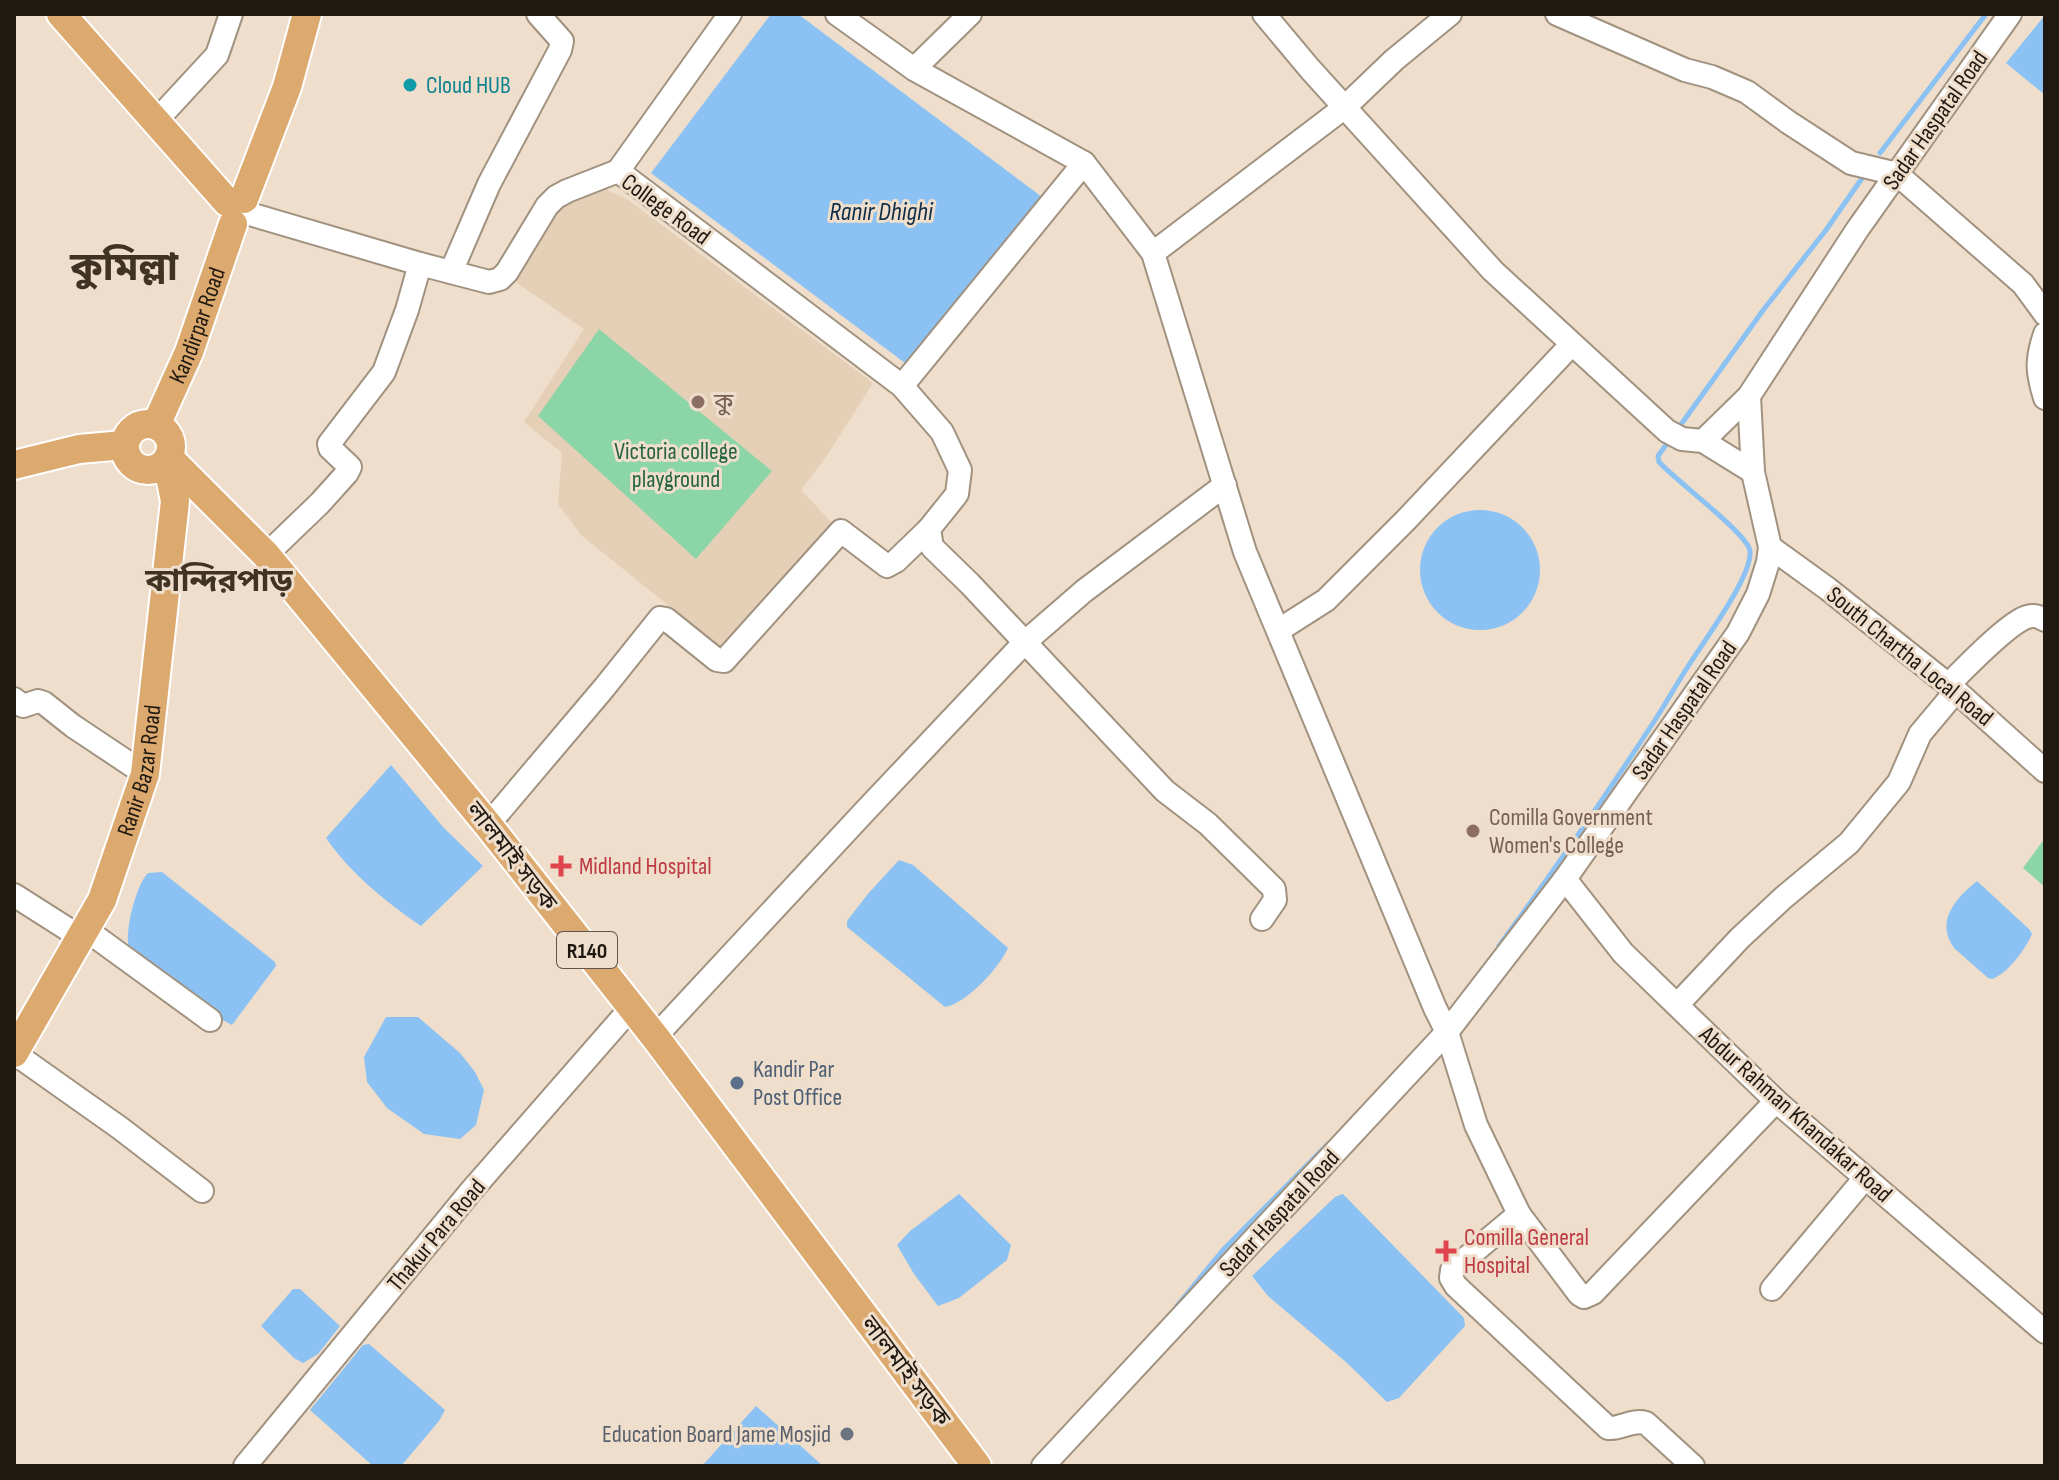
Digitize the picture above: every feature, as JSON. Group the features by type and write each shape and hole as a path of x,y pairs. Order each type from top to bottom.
{"main road":[{"path":"61,14 239,210"},
{"name":"Kandirpar Road","path":"156,425 189,352 287,87 307,14"},
{"path":"145,424 156,425 166,432 171,447 168,460 154,470 139,469 128,460 124,445 126,437 137,426 145,424"},
{"path":"14,465 79,449 124,445"},
{"name":"লালমাই সড়ক","path":"168,460 266,555 488,825 655,1037 977,1466"},
{"name":"Ranir Bazar Road","path":"14,1053 102,900 145,774 175,501 168,460"}],"street":[{"path":"156,121 217,55 231,14"},
{"path":"451,272 489,184 560,50 562,41 538,14"},
{"path":"618,171 730,14"},
{"path":"837,14 914,69 1084,163 1153,253 1245,552 1443,1022 1476,1125 1519,1214 1579,1294 1584,1297 1593,1293 1776,1101"},
{"path":"914,69 970,14"},
{"path":"1264,14 1493,271 1572,344 1684,437 1753,472"},
{"path":"1153,253 1345,107 1394,60 1450,14"},
{"path":"1557,14 1685,70 1712,77 1747,92 1851,163 1897,174 2023,284 2045,314"},
{"name":"Sadar Haspatal Road","path":"1043,1466 1443,1022 1565,879 1738,633 1758,594 1770,547 1753,472 1749,396 1857,230 2010,14"},
{"path":"902,386 1084,163"},
{"name":"College Road","path":"239,210 489,282 500,279 510,267 547,206 556,197 618,171 902,386 942,432 960,470 957,494 929,529 896,561 887,566 841,531 724,661 717,660 666,619 660,618 488,825"},
{"path":"266,555 347,473 350,467 329,444 384,372 420,264"},
{"path":"2045,334 2038,353 2045,398"},
{"path":"1279,630 1326,600 1572,344"},
{"path":"1684,437 1749,396"},
{"path":"655,1037 1024,643 1084,591 1225,485"},
{"path":"929,529 932,547 1165,791 1208,824 1274,889 1275,900 1262,919"},
{"name":"South Chartha Local Road","path":"1770,547 1952,688 2045,771"},
{"path":"1677,1005 1740,938 1849,843 1899,782 1920,734 1952,688 1987,647 2021,620 2039,616 2045,620"},
{"path":"14,699 23,706 38,701 44,703 145,774"},
{"name":"Abdur Rahman Khandakar Road","path":"1565,879 1623,953 1776,1101 2045,1332"},
{"path":"14,895 82,933 210,1020"},
{"name":"Thakur Para Road","path":"245,1466 471,1191 631,1008"},
{"path":"14,1053 202,1191"},
{"path":"1772,1289 1865,1178"},
{"path":"1519,1214 1452,1270 1451,1278 1456,1286 1608,1428 1638,1421 1646,1423 1693,1466"}],"shaded area":[{"name":"কু","path":"598,186 627,199 873,383 801,490 835,526 725,651 582,536 558,504 562,453 524,422 584,329 514,281 555,209"}],"green space":[{"name":"Victoria college playground","path":"599,329 772,471 696,559 538,416"},
{"path":"2045,838 2045,887 2023,868"}],"water":[{"name":"Ranir Dhighi","path":"771,14 798,14 1042,197 913,369 651,173"},
{"path":"2045,15 2045,95 2006,63"},
{"path":"1480,510 1503,514 1523,527 1536,547 1540,570 1536,593 1523,613 1503,626 1480,630 1457,626 1437,613 1424,593 1420,570 1424,547 1437,527 1457,514"},
{"path":"391,765 443,827 483,866 421,926 369,886 326,838"},
{"path":"899,860 913,865 1008,948 981,984 954,1004 945,1007 847,927 847,921 867,895"},
{"path":"162,872 275,962 276,966 232,1025 217,1017 129,948 130,920 139,888 148,873"},
{"path":"1977,881 2032,934 2015,960 1992,979 1954,948 1946,929 1955,903"},
{"path":"386,1017 418,1017 460,1053 475,1072 484,1090 476,1125 460,1139 424,1134 387,1108 367,1082 364,1057"},
{"path":"959,1194 1011,1245 1007,1260 959,1298 938,1306 897,1245 910,1231"},
{"path":"1343,1194 1464,1318 1465,1326 1399,1398 1387,1402 1347,1363 1268,1296 1252,1276 1335,1197"},
{"path":"293,1289 300,1289 340,1326 318,1354 303,1363 261,1326"},
{"path":"369,1344 445,1410 401,1466 373,1466 310,1410 363,1345"},
{"path":"756,1406 823,1466 702,1466"}],"waterway":[{"path":"1880,153 1986,14"},
{"path":"1677,430 1865,174"},
{"path":"1499,946 1655,720 1725,610 1749,562 1750,551 1737,532 1659,462 1658,456 1671,438"},
{"path":"1177,1306 1223,1250 1328,1144"}],"place":[{"name":"Cloud HUB","path":"410,85"},
{"name":"কু","path":"698,402"},
{"name":"Comilla Government Women's College","path":"1473,831"},
{"name":"Midland Hospital","path":"561,866"},
{"name":"Kandir Par Post Office","path":"737,1083"},
{"name":"Comilla General Hospital","path":"1446,1251"},
{"name":"Education Board Jame Mosjid","path":"847,1434"}],"district":[{"name":"কুমিল্লা","path":"124,266"},
{"name":"কান্দিরপাড়","path":"219,580"}]}
